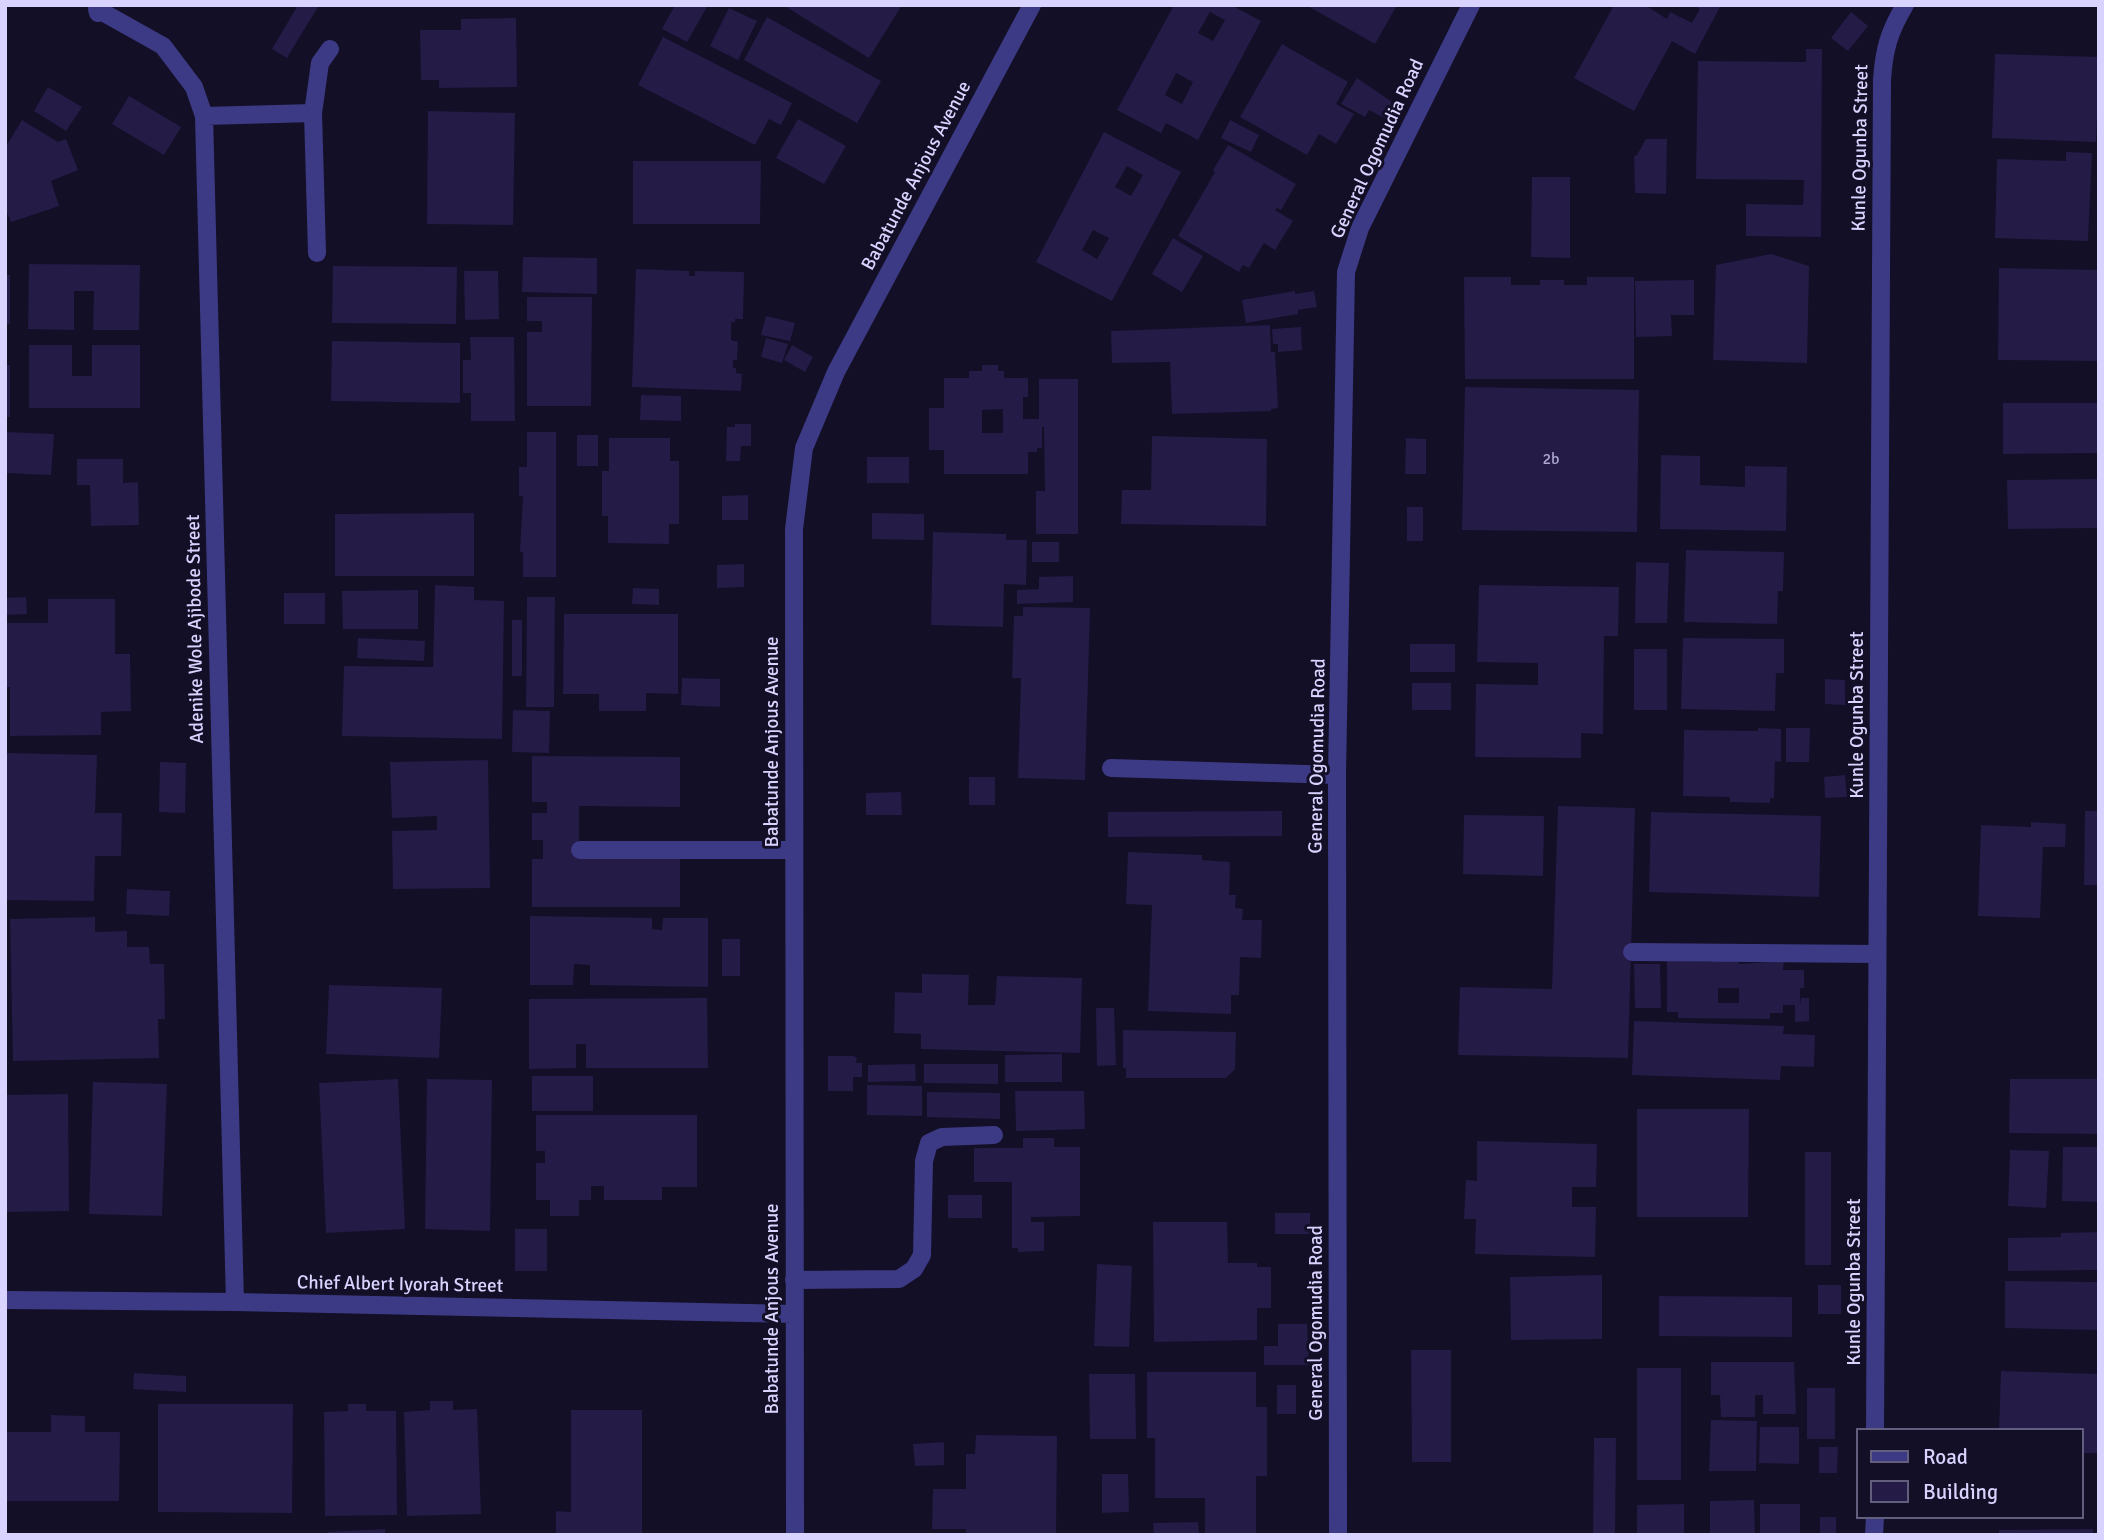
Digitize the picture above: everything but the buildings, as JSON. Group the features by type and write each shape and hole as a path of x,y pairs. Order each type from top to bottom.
{"street":[{"name":"Babatunde Anjous Avenue","path":"795,1535 794,529 804,448 836,372 1032,5"},
{"name":"General Ogomudia Road","path":"1338,1535 1338,775 1346,272 1360,228 1471,5"},
{"name":"Kunle Ogunba Street","path":"1875,1428 1882,80 1884,49 1893,25 1905,5"},
{"name":"Adenike Wole Ajibode Street","path":"98,13 97,9 163,46 194,87 204,116 235,1303"},
{"path":"317,253 313,113 320,63 330,49"},
{"path":"204,116 313,113"},
{"path":"1111,768 1338,775"},
{"path":"580,850 794,850"},
{"path":"1632,952 1877,954"},
{"path":"794,1280 899,1279 914,1269 922,1255 924,1161 929,1143 942,1137 994,1135"},
{"name":"Chief Albert Iyorah Street","path":"5,1300 794,1314"}]}
